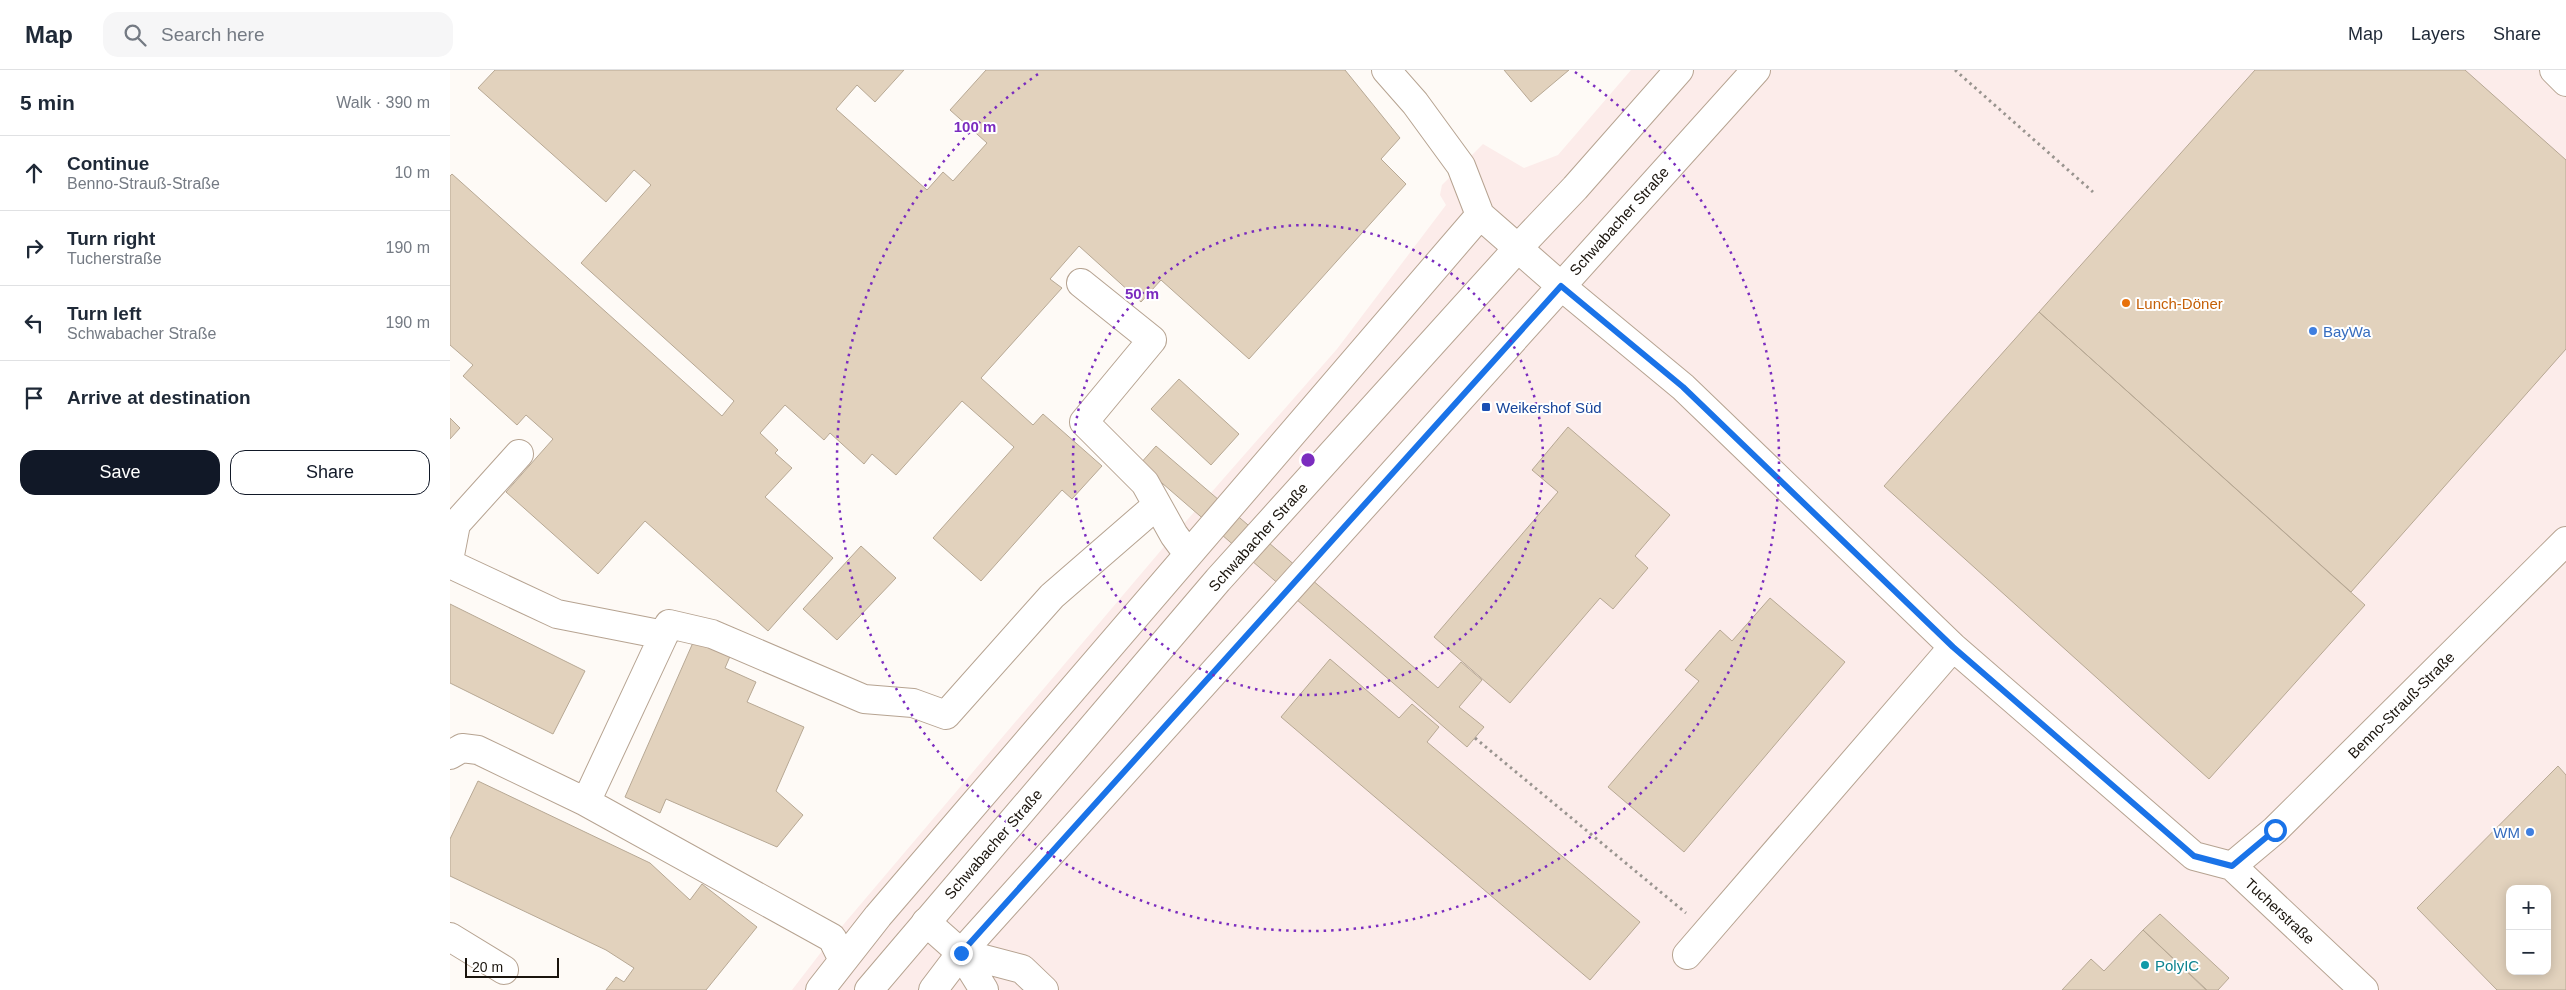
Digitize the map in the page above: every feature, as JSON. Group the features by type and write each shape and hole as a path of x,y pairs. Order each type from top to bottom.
{"main road":[{"path":"820,990 878,916 1480,215 1461,166 1415,103 1386,70"},
{"name":"Schwabacher Straße","path":"869,990 1218,580 1518,248 1575,188 1679,70"},
{"name":"Schwabacher Straße","path":"933,990 961,953 1756,70"},
{"path":"2554,70 2566,82"},
{"name":"Tucherstraße","path":"1480,215 1561,286 1683,387 1953,647 2194,856 2232,866 2364,990"},
{"path":"1081,283 1152,340 1084,422 1145,483 1174,536 1188,554"},
{"path":"450,555 456,524 519,454"},
{"path":"586,802 669,624 712,634 864,699 913,704 946,715 1052,596 1157,505"},
{"name":"Benno-Strauß-Straße","path":"2232,866 2275,830 2566,541"},
{"path":"450,564 557,614 664,635"},
{"path":"1687,955 1953,647"},
{"path":"450,755 462,748 478,750 586,802 832,938 844,960"},
{"path":"926,922 961,953 984,990"},
{"path":"450,937 504,970"},
{"path":"961,953 1022,969 1044,990"}],"path":[{"path":"1955,70 2093,192"},
{"path":"1475,738 1707,931"}],"shaded area":[{"path":"1631,70 2566,70 2566,990 792,990 832,938 1174,535 1337,349 1446,205 1440,195 1442,185 1483,144 1524,168 1558,155"}],"building":[{"path":"495,70 904,70 875,102 857,85 836,109 927,190 943,172 953,181 987,143 950,110 986,70 1345,70 1400,138 1381,159 1406,184 1249,359 1161,280 1141,302 1079,246 1050,279 1062,288 981,378 1033,425 1043,414 1102,466 1072,499 1062,490 981,581 933,538 1014,447 962,401 896,475 872,454 864,464 830,433 824,440 785,405 760,433 778,450 775,453 792,468 765,497 833,558 768,631 645,521 598,574 506,492 553,439 526,415 517,425 463,376 473,365 450,345 450,176 452,174 722,416 734,401 581,263 651,185 634,170 606,202 478,88"},
{"path":"1504,70 1569,70 1531,102"},
{"name":"BayWa","path":"2255,70 2465,70 2566,160 2566,349 2351,592 2039,312"},
{"path":"2039,312 2365,605 2209,779 1884,486"},
{"path":"1179,379 1239,434 1211,465 1151,409"},
{"path":"450,418 460,428 450,439"},
{"path":"1568,427 1670,515 1635,556 1648,568 1613,609 1600,598 1510,703 1434,637 1558,492 1532,470"},
{"path":"1156,446 1438,688 1461,662 1482,680 1459,707 1484,727 1467,747 1140,464"},
{"path":"861,546 896,578 837,640 803,609"},
{"path":"1770,598 1845,662 1684,852 1608,787 1699,681 1685,670 1720,630 1732,641"},
{"path":"450,604 585,671 553,734 450,683"},
{"path":"695,638 731,654 725,668 756,682 747,702 804,727 776,791 803,815 777,847 666,799 660,813 625,797"},
{"path":"1330,659 1399,718 1412,704 1439,727 1427,742 1640,922 1590,980 1281,717"},
{"name":"WM","path":"2558,766 2566,775 2566,990 2497,990 2417,908"},
{"path":"478,781 650,863 690,900 702,884 757,927 706,990 606,990 616,977 624,982 634,968 606,950 450,876 450,839"},
{"path":"2160,914 2229,978 2218,990 2207,990 2143,930"},
{"name":"PolyIC","path":"2143,930 2206,990 2062,990 2091,959 2104,971"}],"place":[{"name":"Lunch-Döner","path":"2126,303"},
{"name":"BayWa","path":"2313,331"},
{"name":"Weikershof Süd","path":"1486,407"},
{"name":"WM","path":"2530,832"},
{"name":"PolyIC","path":"2145,965"}],"route":[{"path":"961,953 1561,286 1683,387 1953,647 2194,856 2232,866 2275,830"}]}
